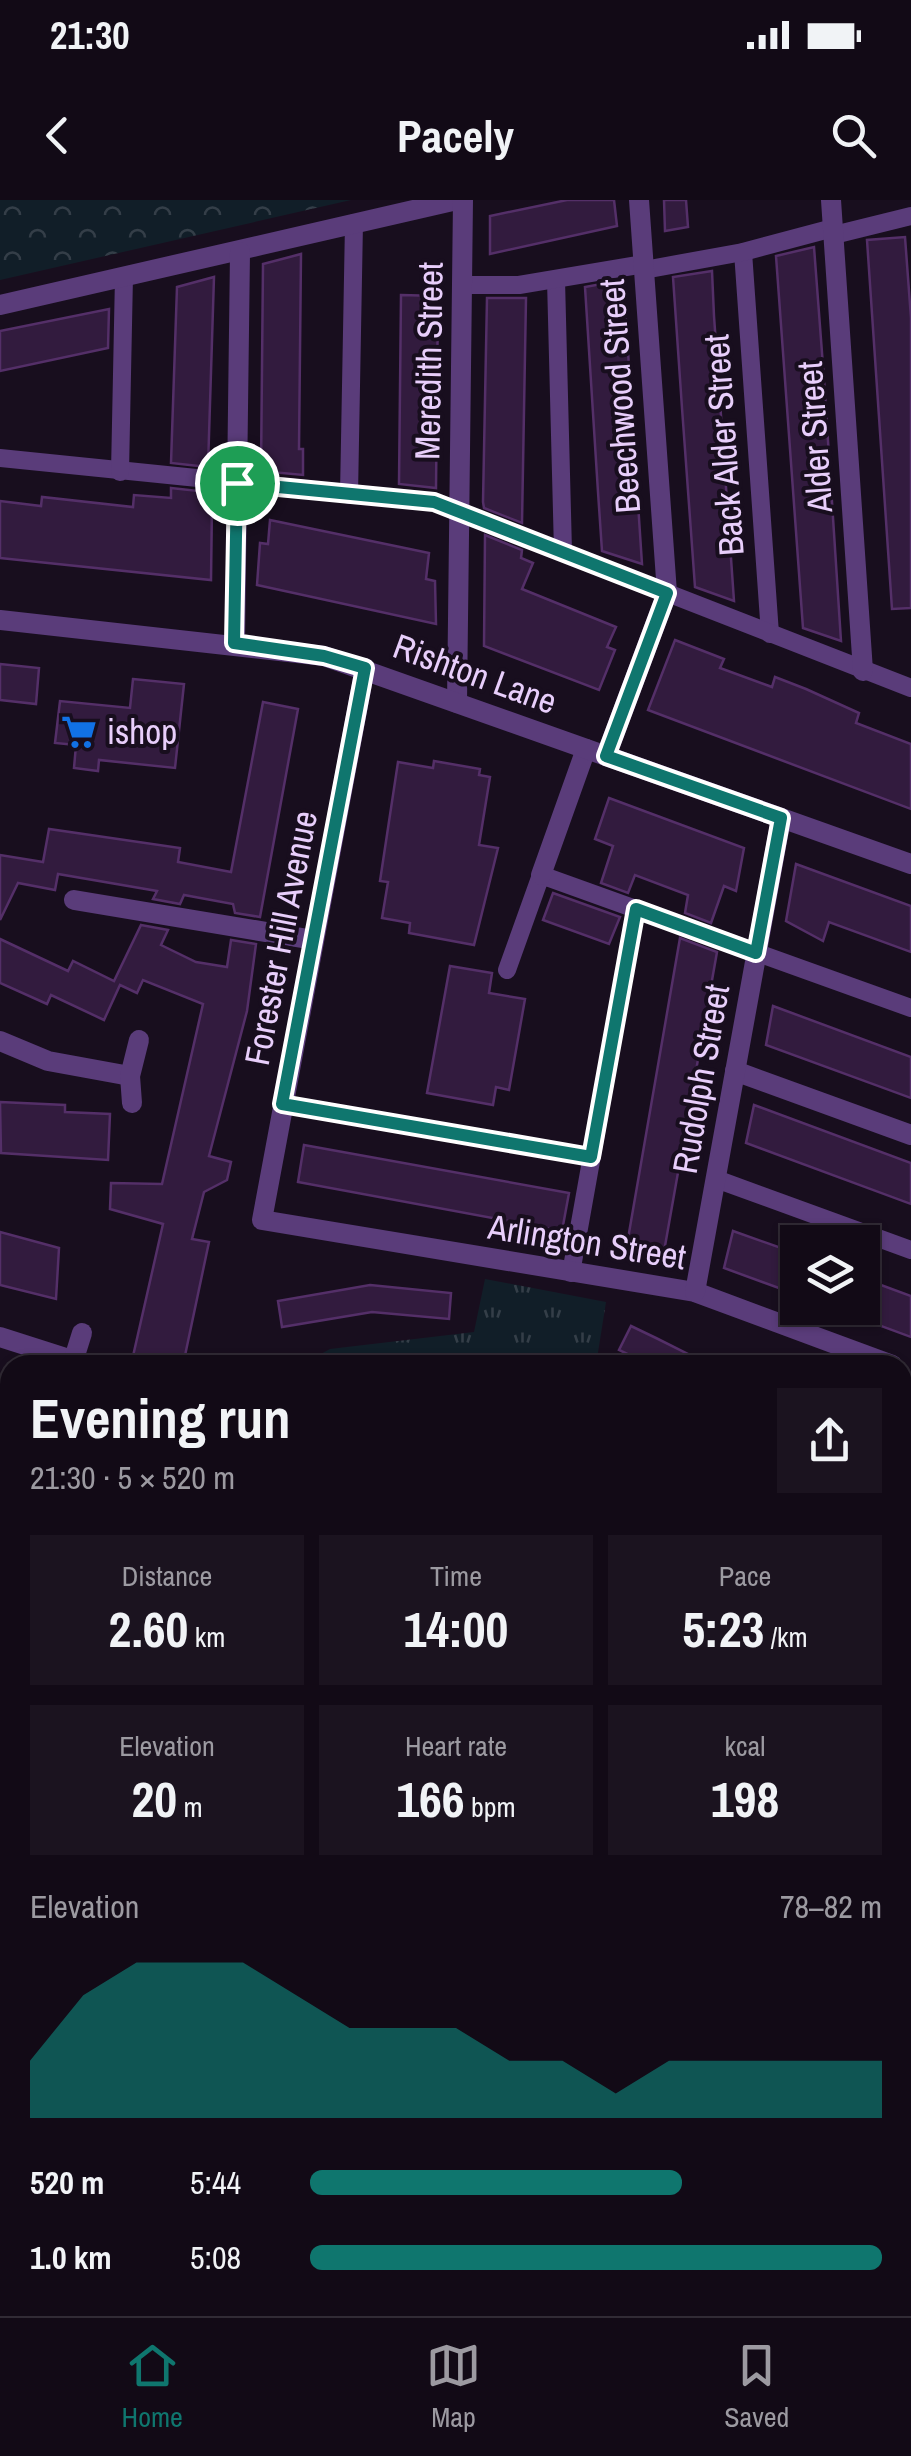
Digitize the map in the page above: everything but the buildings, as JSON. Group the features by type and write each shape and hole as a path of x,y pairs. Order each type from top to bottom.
{"street":[{"path":"0,305 460,200"},
{"name":"Meredith Street","path":"458,703 460,200"},
{"name":"Beechwood Street","path":"541,874 667,593 639,200"},
{"name":"Alder Street","path":"831,200 863,670"},
{"path":"234,643 240,252"},
{"name":"Rishton Lane","path":"0,620 324,656 911,864"},
{"name":"Forester Hill Avenue","path":"262,1220 365,668"},
{"name":"Rudolph Street","path":"695,1292 781,818"},
{"path":"74,900 314,940"},
{"path":"132,1103 130,1076 138,1040"},
{"path":"0,1041 48,1061 130,1076"},
{"path":"735,1071 911,1135"},
{"name":"Arlington Street","path":"262,1220 695,1292 865,1355"},
{"path":"74,1355 82,1333"},
{"path":"0,1337 52,1355"}],"lane":[{"path":"462,285 556,280 743,252 911,216"},
{"path":"348,494 354,224"},
{"name":"Back Alder Street","path":"743,252 770,634"},
{"path":"120,472 124,276"},
{"path":"556,280 563,551"},
{"path":"0,458 434,502 911,688"},
{"path":"507,970 541,874 911,1008"},
{"path":"571,1272 636,909"},
{"path":"282,1104 591,1157"},
{"path":"716,1179 911,1250"}],"green space":[{"path":"0,200 351,200 0,280"},
{"path":"485,1279 606,1302 598,1355 319,1355 330,1349 474,1332"}],"place":[{"name":"ishop","path":"79,732"}],"route":[{"path":"237,483 434,502 667,593 606,756 781,818 756,953 636,909 591,1157 282,1104 365,668 324,656 234,643 237,483"}]}
